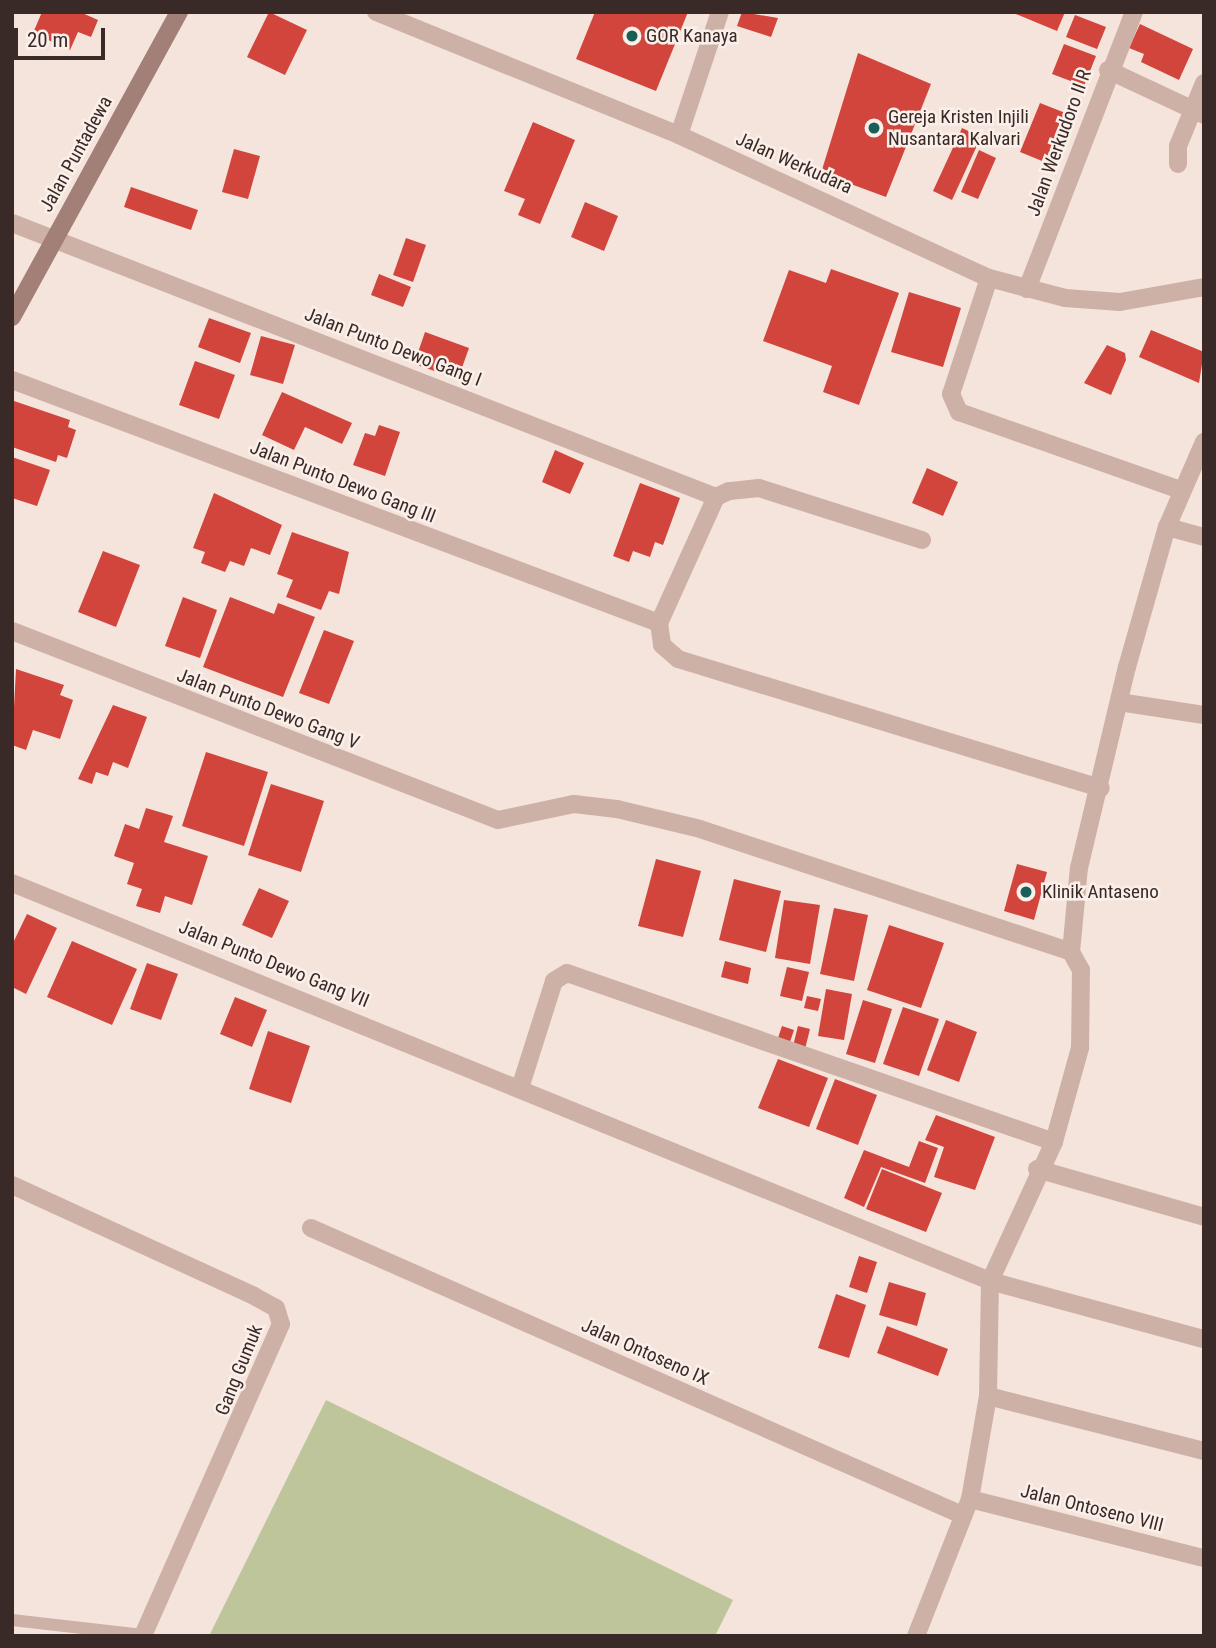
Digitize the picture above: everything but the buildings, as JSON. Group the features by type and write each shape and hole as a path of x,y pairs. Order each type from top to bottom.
{"street":[{"name":"Jalan Puntadewa","path":"12,317 179,12"},
{"name":"Jalan Werkudara","path":"376,12 400,17 680,135 989,278 1027,289 1120,302 1204,287"},
{"path":"680,135 720,12"},
{"name":"Jalan Werkudoro II R","path":"1027,289 1108,70 1134,12"},
{"path":"1108,70 1198,113"},
{"path":"1178,164 1176,152 1198,113 1204,83"},
{"name":"Jalan Punto Dewo Gang I","path":"12,223 716,497"},
{"path":"989,278 951,394 958,412 1180,491"},
{"name":"Jalan Punto Dewo Gang III","path":"12,380 659,623"},
{"path":"916,1636 966,1507 988,1396 990,1281 1037,1169 1054,1142 1080,1048 1082,970 1071,952 1079,868 1101,788 1119,702 1167,527 1180,491 1203,444"},
{"path":"922,540 759,488 716,497 659,623 662,645 678,659 1101,788"},
{"path":"1167,527 1204,537"},
{"name":"Jalan Punto Dewo Gang V","path":"12,631 510,822 574,804 617,809 700,829 1071,952"},
{"path":"1119,702 1204,715"},
{"name":"Jalan Punto Dewo Gang VII","path":"12,883 521,1085 990,1281 1204,1339"},
{"path":"521,1085 554,981 567,973 1054,1142"},
{"path":"1037,1169 1204,1217"},
{"name":"Gang Gumuk","path":"12,1185 254,1296 278,1316 279,1339 143,1635"},
{"name":"Jalan Ontoseno IX","path":"311,1228 966,1507"},
{"path":"988,1396 1204,1451"},
{"name":"Jalan Ontoseno VIII","path":"966,1507 1204,1558"}],"lane":[{"path":"12,1620 143,1635"}],"green space":[{"path":"326,1400 733,1600 715,1636 209,1636"}],"place":[{"name":"GOR Kanaya","path":"632,36"},
{"name":"Gereja Kristen Injili Nusantara Kalvari","path":"874,128"},
{"name":"Klinik Antaseno","path":"1026,892"}]}
